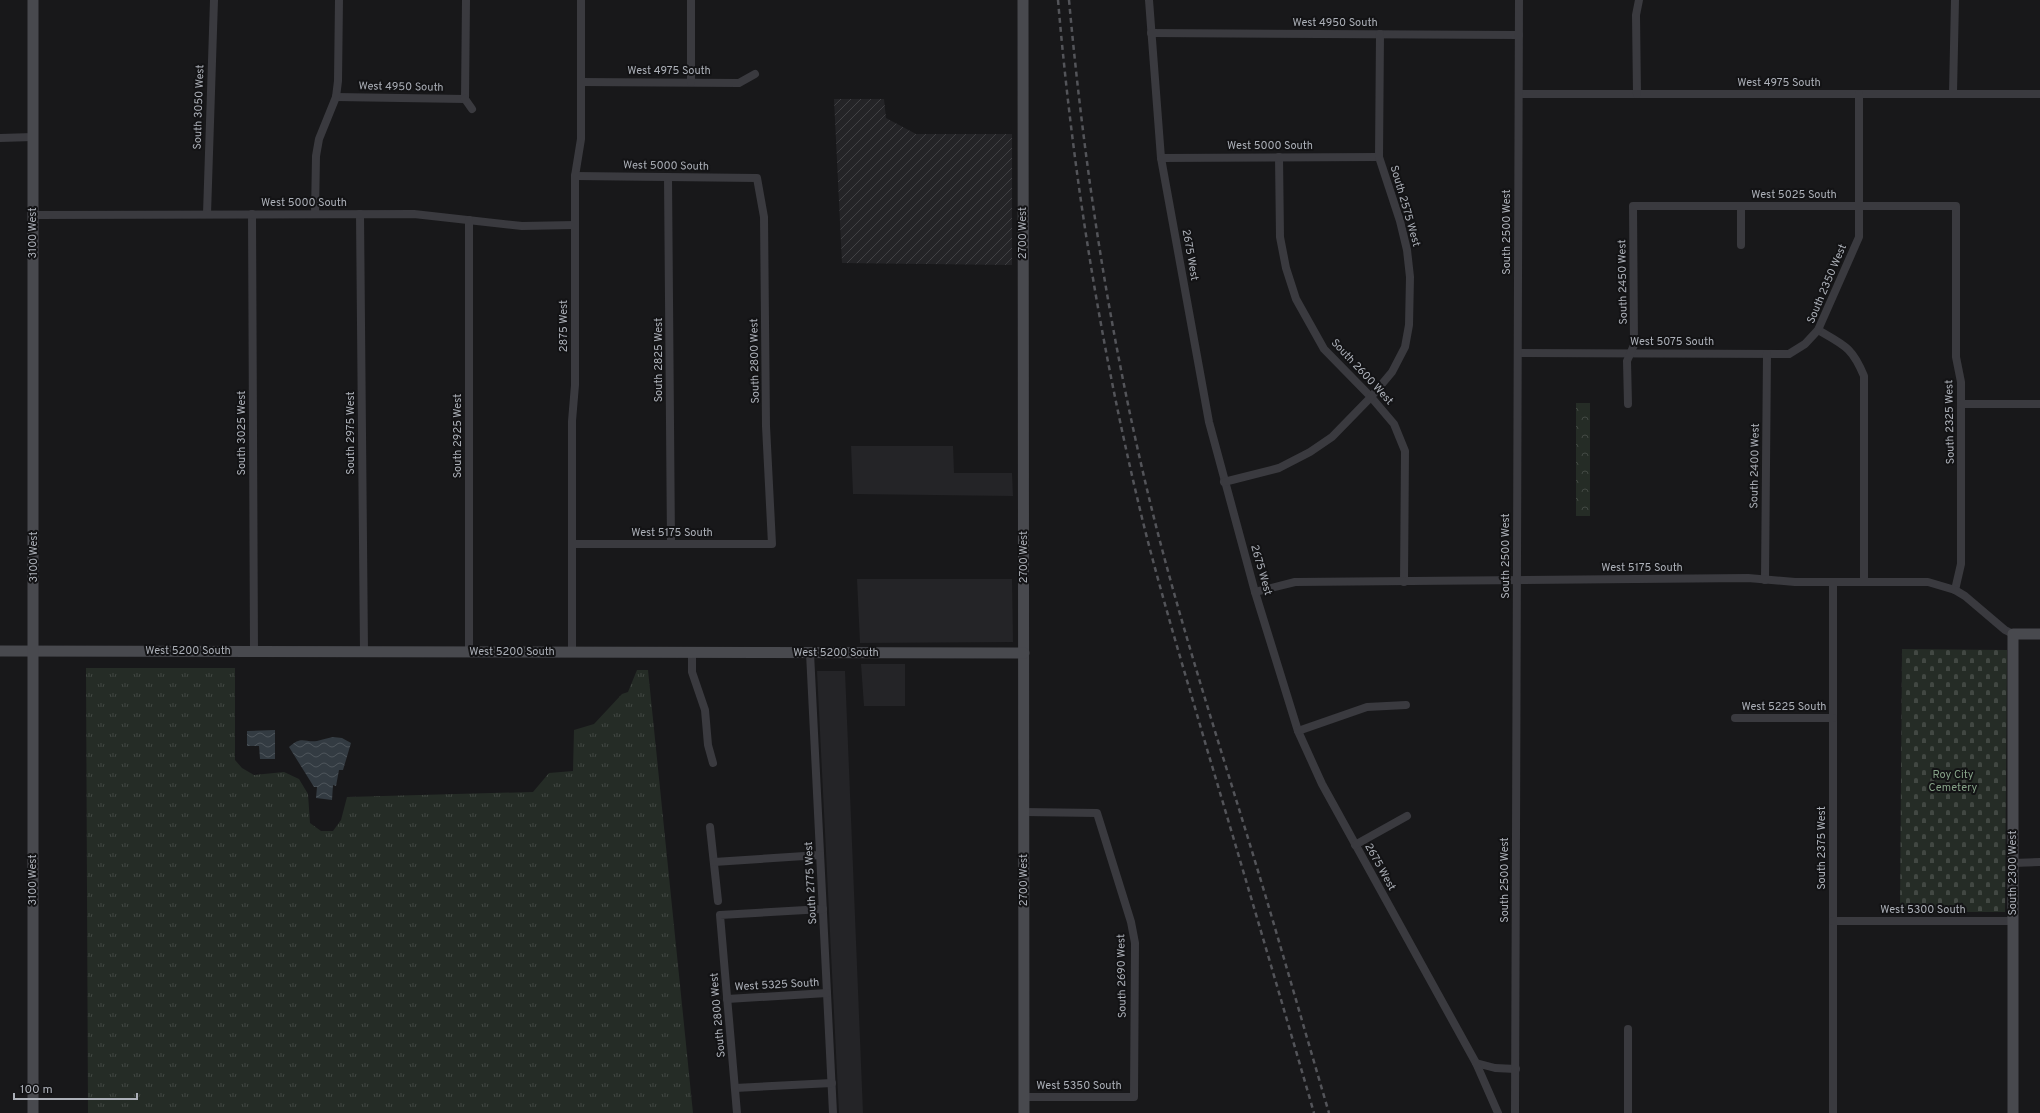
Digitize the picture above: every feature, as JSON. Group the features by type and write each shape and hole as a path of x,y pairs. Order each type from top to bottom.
{"street":[{"name":"3100 West","path":"33,0 33,1113"},
{"name":"South 3050 West","path":"207,214 214,0"},
{"path":"315,214 316,156 319,139 336,97 338,81 339,0"},
{"path":"466,0 465,99 472,108"},
{"name":"2875 West","path":"572,652 572,421 575,386 575,176 581,139 581,0"},
{"path":"691,0 691,82"},
{"name":"2700 West","path":"1023,0 1024,1113"},
{"name":"2675 West","path":"1149,0 1162,158 1209,422 1255,592 1298,731 1322,784 1476,1063 1498,1113"},
{"name":"South 2500 West","path":"1515,1113 1519,0"},
{"path":"1637,94 1636,15 1639,0"},
{"path":"1953,93 1955,0"},
{"name":"West 4950 South","path":"1151,33 1519,35"},
{"name":"South 2575 West","path":"1224,482 1279,468 1310,452 1332,437 1371,397 1392,372 1405,347 1409,325 1410,277 1407,250 1400,221 1379,157 1380,34"},
{"name":"West 4975 South","path":"581,82 739,83 755,74"},
{"name":"West 4975 South","path":"1519,94 2040,94"},
{"name":"South 2350 West","path":"1859,94 1859,237 1818,330 1843,345 1856,358 1864,376 1864,582"},
{"name":"West 4950 South","path":"336,97 465,99"},
{"path":"0,138 33,137"},
{"name":"South 2600 West","path":"1279,157 1280,237 1286,268 1296,299 1324,349 1371,397 1394,424 1405,451 1404,582"},
{"name":"West 5000 South","path":"1162,158 1379,157"},
{"name":"West 5000 South","path":"575,176 757,178"},
{"name":"South 2825 West","path":"668,177 671,544"},
{"name":"South 2800 West","path":"757,178 764,218 766,426 772,544"},
{"name":"West 5025 South","path":"1633,206 1956,206"},
{"name":"South 2450 West","path":"1628,404 1627,361 1634,345 1633,206"},
{"path":"1741,206 1741,245"},
{"name":"South 2325 West","path":"1955,590 1961,564 1962,382 1956,357 1956,206"},
{"name":"South 3025 West","path":"252,214 254,651"},
{"name":"South 2975 West","path":"360,214 364,652"},
{"name":"West 5000 South","path":"33,215 414,214 522,226 575,225"},
{"name":"South 2925 West","path":"469,220 469,652"},
{"name":"West 5075 South","path":"1518,353 1789,354 1805,344 1818,330"},
{"name":"South 2400 West","path":"1765,580 1767,354"},
{"path":"1961,404 2040,404"},
{"name":"West 5175 South","path":"572,544 772,544"},
{"name":"West 5175 South","path":"1255,592 1295,582 1517,580 1765,580 1779,582 1833,583 1928,582 1955,590 2005,630 2013,634"},
{"name":"South 2375 West","path":"1833,583 1833,1113"},
{"path":"2013,634 2040,634"},
{"name":"South 2300 West","path":"2013,634 2013,1113"},
{"name":"West 5200 South","path":"0,651 1024,653"},
{"path":"692,652 692,672 705,710 708,745 713,763"},
{"name":"South 2775 West","path":"810,653 833,1113"},
{"path":"1298,731 1367,707 1406,705"},
{"name":"West 5225 South","path":"1735,718 1833,718"},
{"name":"South 2690 West","path":"1024,812 1097,813 1131,922 1135,943 1134,1097"},
{"path":"1356,845 1407,816"},
{"path":"710,827 718,901"},
{"path":"714,862 820,855"},
{"path":"2013,863 2040,862"},
{"name":"South 2800 West","path":"737,1113 720,915 823,909"},
{"name":"West 5300 South","path":"1833,921 2013,921"},
{"name":"West 5325 South","path":"728,999 827,993"},
{"path":"1628,1030 1628,1113"},
{"path":"1476,1063 1496,1068 1516,1069"},
{"path":"735,1088 832,1083"},
{"name":"West 5350 South","path":"1024,1097 1134,1097"}],"shaded area":[{"path":"834,99 884,99 886,118 916,134 1012,134 1012,265 842,263"},
{"path":"851,446 953,446 954,473 1012,473 1013,496 853,494"},
{"path":"857,579 1012,579 1013,642 860,643"},
{"path":"861,664 905,664 905,706 864,706"},
{"path":"817,671 845,671 863,1113 839,1113"}],"green space":[{"path":"1576,403 1590,403 1590,516 1576,516"},
{"name":"Roy City Cemetery","path":"1902,649 2007,650 2005,912 1900,912"},
{"path":"86,668 235,668 235,760 242,768 254,775 284,772 299,779 308,794 310,823 321,831 333,831 341,820 347,797 533,792 549,773 573,771 574,730 594,724 622,694 628,692 637,670 648,670 693,1113 88,1113"}],"water":[{"path":"275,730 275,759 260,759 259,746 247,746 247,731"},
{"path":"333,737 342,738 351,743 343,770 339,770 336,786 333,785 332,800 316,798 317,787 314,787 289,747 293,743 300,740 317,741"}],"railway":[{"path":"1058,0 1064,66 1080,197 1102,328 1128,457 1150,550 1166,607 1314,1113"},
{"path":"1069,0 1083,132 1102,263 1113,328 1140,458 1155,522 1189,645 1261,881 1329,1113"}]}
